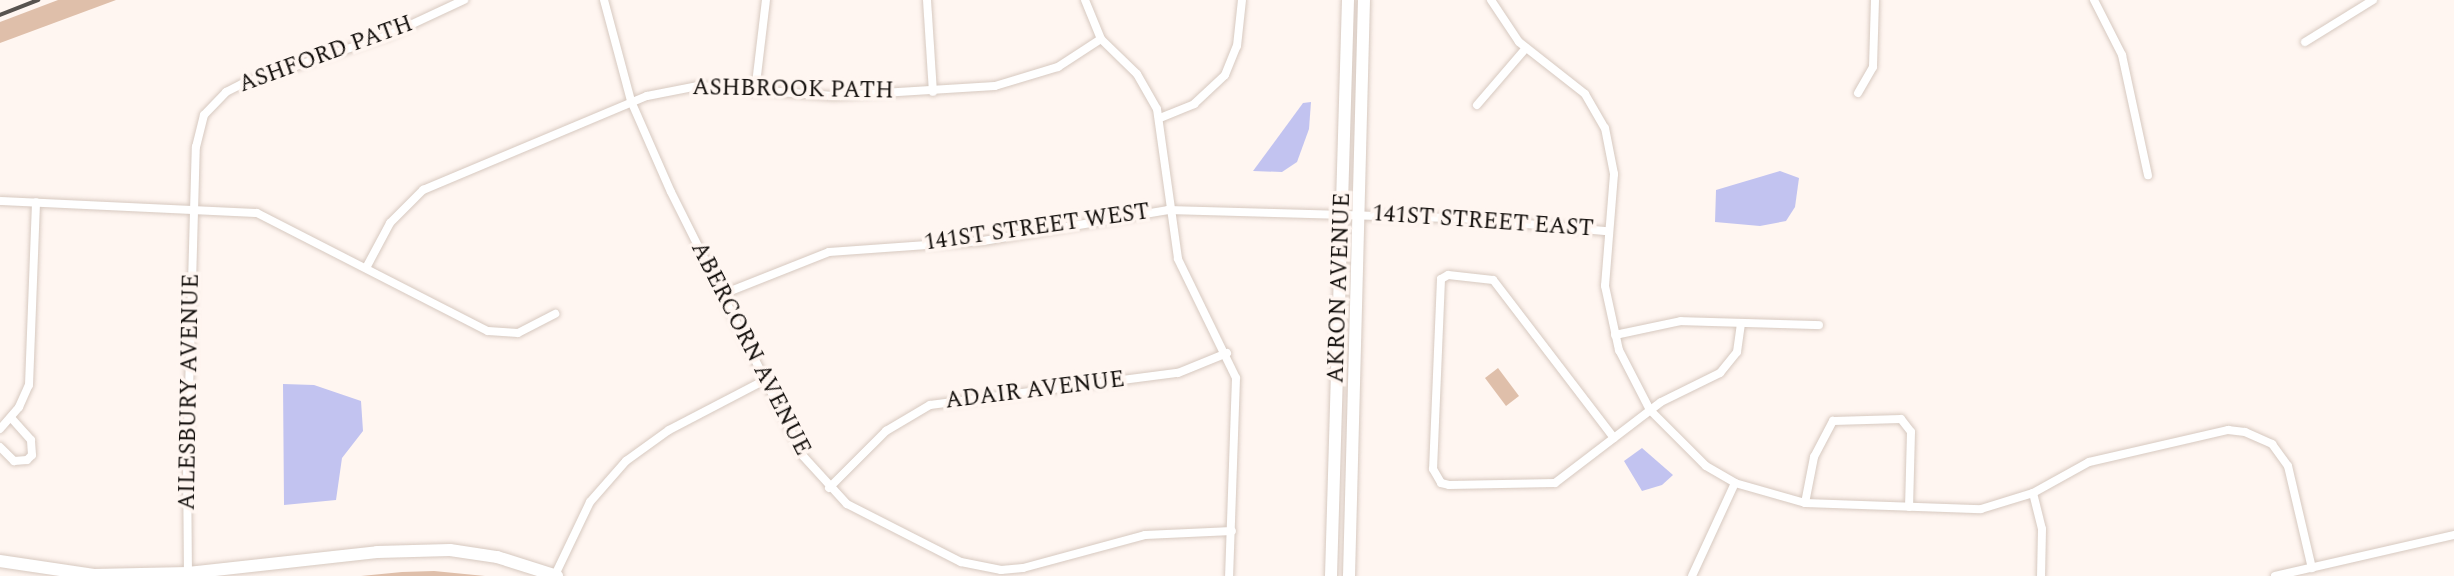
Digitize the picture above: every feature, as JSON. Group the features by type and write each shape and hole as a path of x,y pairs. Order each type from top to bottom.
{"street":[{"name":"ASHFORD PATH","path":"195,208 198,129 204,115 226,92 389,35 464,0"},
{"name":"ABERCORN AVENUE","path":"604,0 631,102 803,456 829,488 860,513 945,555 1001,570 1023,568 1145,535 1232,531"},
{"path":"755,92 766,0"},
{"path":"928,0 933,92"},
{"path":"1086,0 1101,39 1137,74 1160,118 1168,210 1178,259 1227,353 1238,394 1229,576"},
{"path":"1160,118 1194,104 1224,75 1237,46 1242,0"},
{"name":"AKRON AVENUE","path":"1331,576 1348,0"},
{"name":"AKRON AVENUE","path":"1349,576 1364,0"},
{"path":"1491,0 1507,27 1526,48 1577,86 1605,128 1614,174 1607,231 1605,286 1615,335 1633,384 1650,410 1693,456 1735,484 1805,503 1981,509 2033,493 2089,462 2228,430 2245,432 2272,444 2288,466 2312,568"},
{"path":"1858,93 1873,66 1875,0"},
{"path":"2094,0 2122,55 2148,176"},
{"path":"2305,42 2373,0"},
{"name":"ASHBROOK PATH","path":"366,268 390,223 423,190 631,102 698,86 755,92 862,96 933,92 1027,79 1071,61 1101,39"},
{"path":"1477,105 1526,48"},
{"path":"0,201 195,208 257,213 495,333 518,332 555,314"},
{"path":"0,429 12,419 31,373 36,202"},
{"name":"AILESBURY AVENUE","path":"188,575 187,462 195,208"},
{"name":"141ST STREET WEST","path":"723,294 829,252 983,241 1168,210 1359,214"},
{"name":"141ST STREET EAST","path":"1359,214 1607,231"},
{"path":"1614,438 1493,280 1448,275 1441,279 1433,469 1441,483 1545,486 1614,438 1650,410 1720,373 1737,352 1741,323"},
{"path":"1615,335 1665,322 1819,325"},
{"name":"ADAIR AVENUE","path":"829,488 886,431 930,405 1178,373 1227,353"},
{"path":"0,561 94,575 188,575 425,550 484,554 556,576 590,502 626,461 669,430 765,380"},
{"path":"0,447 14,461 32,455 31,440 12,419"},
{"path":"1805,503 1814,457 1833,421 1900,419 1911,432 1909,507"},
{"path":"1694,575 1735,484"},
{"path":"2033,493 2042,529 2041,576"},
{"path":"2275,576 2454,535"}],"shaded area":[{"path":"58,0 116,0 0,43 0,22"},
{"path":"1498,368 1519,396 1506,406 1485,378"},
{"path":"434,571 485,576 361,576 402,572"}],"water":[{"path":"1311,102 1309,129 1297,162 1282,172 1253,171 1303,103"},
{"path":"1780,171 1799,178 1795,207 1786,221 1760,226 1715,222 1716,190"},
{"path":"283,384 314,385 361,401 363,431 342,458 336,500 284,505"},
{"path":"1642,448 1673,475 1662,485 1642,491 1624,461"}],"railway":[{"path":"0,15 38,0"}]}
